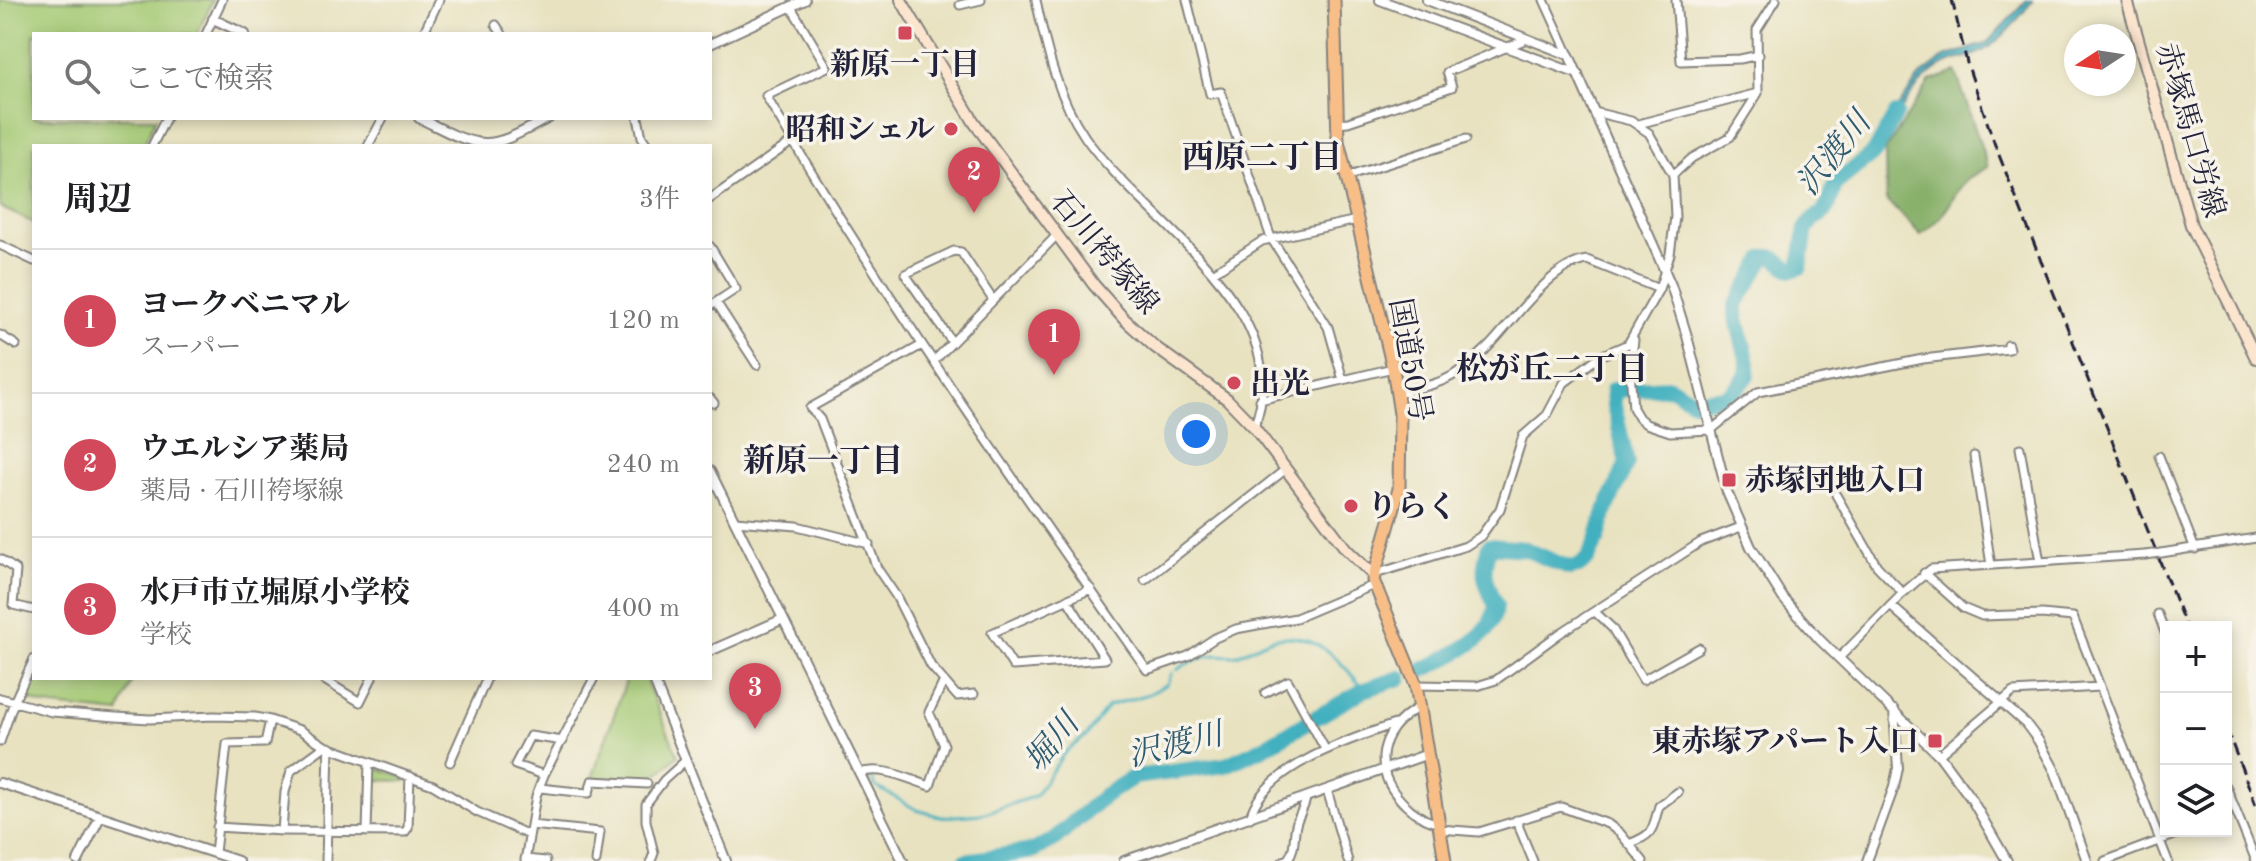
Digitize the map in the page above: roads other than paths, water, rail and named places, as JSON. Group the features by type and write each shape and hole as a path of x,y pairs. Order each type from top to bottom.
{"highway":[{"name":"国道50号","path":"1334,0 1336,123 1398,393 1401,447 1399,489 1374,580"},
{"path":"1374,580 1416,685 1445,861"}],"main road":[{"name":"石川袴塚線","path":"901,0 974,122 1094,285 1124,319 1155,347 1227,399 1254,427 1346,549 1374,580"},
{"name":"赤塚馬口労線","path":"2127,0 2191,225 2256,358"}],"street":[{"path":"207,32 222,0"},
{"path":"424,32 439,0"},
{"path":"712,43 805,0"},
{"path":"960,5 981,0"},
{"path":"1036,0 1057,84 1085,138 1213,273 1247,323 1254,337 1262,380 1254,427"},
{"path":"1187,0 1210,94 1221,92 1271,238 1328,327 1343,380"},
{"path":"1380,0 1578,74"},
{"path":"1427,0 1569,55"},
{"path":"1544,0 1666,272 1722,474 1741,527 1759,561 1783,598 1839,658 1939,755 1972,800 2007,861"},
{"path":"1676,0 1681,61 1740,59 1759,55"},
{"path":"1673,175 1692,158 1730,137 1758,93 1757,30 1776,0"},
{"path":"791,7 827,67 766,96 829,203 922,345 1147,670 1188,656 1215,638 1236,629 1296,618 1374,580 1466,546 1481,536 1500,509 1523,436 1547,415 1564,383 1600,356 1628,344 1634,338 1666,272 1675,217 1673,175 1649,133 1638,124 1594,112"},
{"path":"213,19 241,32"},
{"path":"496,25 501,32"},
{"path":"1336,123 1348,122 1452,87 1447,72 1527,39"},
{"path":"1638,124 1758,93"},
{"path":"153,144 165,120"},
{"path":"369,144 382,120"},
{"path":"423,120 481,144"},
{"path":"487,144 544,120"},
{"path":"638,120 647,144"},
{"path":"1346,177 1466,139"},
{"path":"712,198 793,141"},
{"path":"1213,273 1271,238 1357,220"},
{"path":"934,361 1057,235"},
{"path":"0,245 32,260"},
{"path":"712,249 736,289 713,304 757,365"},
{"path":"952,342 905,274 954,251 961,252 993,300"},
{"path":"1398,393 1449,378 1458,372 1486,349 1516,311 1555,276 1577,262 1587,260 1659,289"},
{"path":"0,335 16,345"},
{"path":"1634,338 1631,396 1639,418 1656,429 1670,432 1711,430 1758,392 1923,359 2009,349 2008,345"},
{"path":"922,345 810,408 820,419 877,568 896,596 931,666 957,696 974,694"},
{"path":"1260,400 1393,368"},
{"path":"2020,448 2040,562"},
{"path":"1974,456 1991,565"},
{"path":"2159,456 2195,549"},
{"path":"1145,580 1286,469"},
{"path":"712,475 903,861"},
{"path":"1836,495 1877,566 1903,593"},
{"path":"735,521 797,526 869,544"},
{"path":"1416,685 1454,687 1487,684 1507,674 1559,634 1701,542 1741,527"},
{"path":"1839,658 1924,573 1939,567 2145,555 2256,538"},
{"path":"0,559 16,570 13,605 32,610"},
{"path":"1924,573 1963,608 1982,616 2042,614 2073,617 2168,861"},
{"path":"1067,599 1105,659 1013,666 992,633 1067,599 1091,589"},
{"path":"1891,606 2026,724 2055,771 2087,861"},
{"path":"1595,612 1612,628 1643,680 1699,648"},
{"path":"2158,614 2161,621"},
{"path":"712,650 783,619"},
{"path":"0,742 32,663"},
{"path":"324,680 360,702 371,680"},
{"path":"450,762 486,680"},
{"path":"546,861 525,860 540,788 593,680"},
{"path":"654,680 726,861"},
{"path":"1265,693 1288,681 1325,749"},
{"path":"859,773 883,771 930,786 944,745 929,712 943,683"},
{"path":"1939,755 2000,701 2020,690 2100,687"},
{"path":"0,698 52,712 150,719 188,716 270,720 300,730 327,746 433,785 477,812 529,835"},
{"path":"1250,818 1254,802 1288,771 1325,749 1395,724 1421,706"},
{"path":"1867,861 1898,768 1894,709"},
{"path":"215,853 227,744 265,743 270,720"},
{"path":"1395,724 1388,736 1383,770 1387,783 1401,801 1427,822 1479,832 1561,807 1608,824 1643,861"},
{"path":"544,775 515,765 530,736 563,741"},
{"path":"282,831 285,792 291,771 327,746"},
{"path":"326,861 327,746"},
{"path":"1124,861 1428,754"},
{"path":"651,861 654,853 646,821 646,804 664,780 686,760"},
{"path":"367,832 369,762"},
{"path":"217,827 405,832 408,828 410,776"},
{"path":"540,788 589,793 592,781 647,784"},
{"path":"0,783 238,861"},
{"path":"1327,790 1348,861"},
{"path":"1629,844 1647,837 1654,828 1659,806 1678,792"},
{"path":"1283,861 1294,850 1296,822 1306,798"},
{"path":"2232,800 2256,861"},
{"path":"2232,814 2237,812"},
{"path":"78,861 100,817"},
{"path":"1516,820 1533,861"},
{"path":"531,825 600,832 596,861"},
{"path":"2105,861 2168,837"}],"water":[{"path":"2027,0 2033,0 1993,44 1981,52 1945,64 1926,77 1905,104 1889,135 1885,133 1896,110 1920,76 1945,57 1986,44"}],"waterway":[{"name":"沢渡川","path":"1423,670 1468,646 1493,618 1496,606 1486,583 1485,571 1489,546 1525,549 1569,568 1579,566 1588,558 1627,463 1613,390 1670,387 1693,401 1726,397 1738,387 1747,375 1748,363 1736,305 1764,258 1775,259 1792,270 1800,267 1806,229 1829,204 1835,184 1875,152 1896,114"},
{"name":"堀川","path":"1177,670 1202,658 1237,655 1272,639 1291,637 1305,639 1328,651 1364,690"},
{"name":"堀川","path":"870,773 875,786 917,810 942,817 982,814 1035,796 1065,752 1087,735 1108,706 1149,694 1167,684 1172,673"},
{"name":"沢渡川","path":"966,861 1032,851 1053,840 1105,795 1134,777 1226,765 1263,748 1364,690 1400,678"}],"railway":[{"path":"1952,0 1967,63 1995,145 2184,621"},
{"path":"2232,743 2256,805"}],"place":[{"name":"新原一丁目","path":"905,33"},
{"name":"昭和シェル","path":"951,129"},
{"name":"ウエルシア薬局","path":"974,213"},
{"name":"ヨークベニマル","path":"1054,375"},
{"name":"出光","path":"1234,383"},
{"name":"赤塚団地入口","path":"1729,480"},
{"name":"りらく","path":"1351,506"},
{"name":"水戸市立堀原小学校","path":"755,729"},
{"name":"東赤塚アパート入口","path":"1935,741"}],"district":[{"name":"西原二丁目","path":"1262,156"},
{"name":"松が丘二丁目","path":"1552,368"},
{"name":"新原一丁目","path":"823,460"}]}
